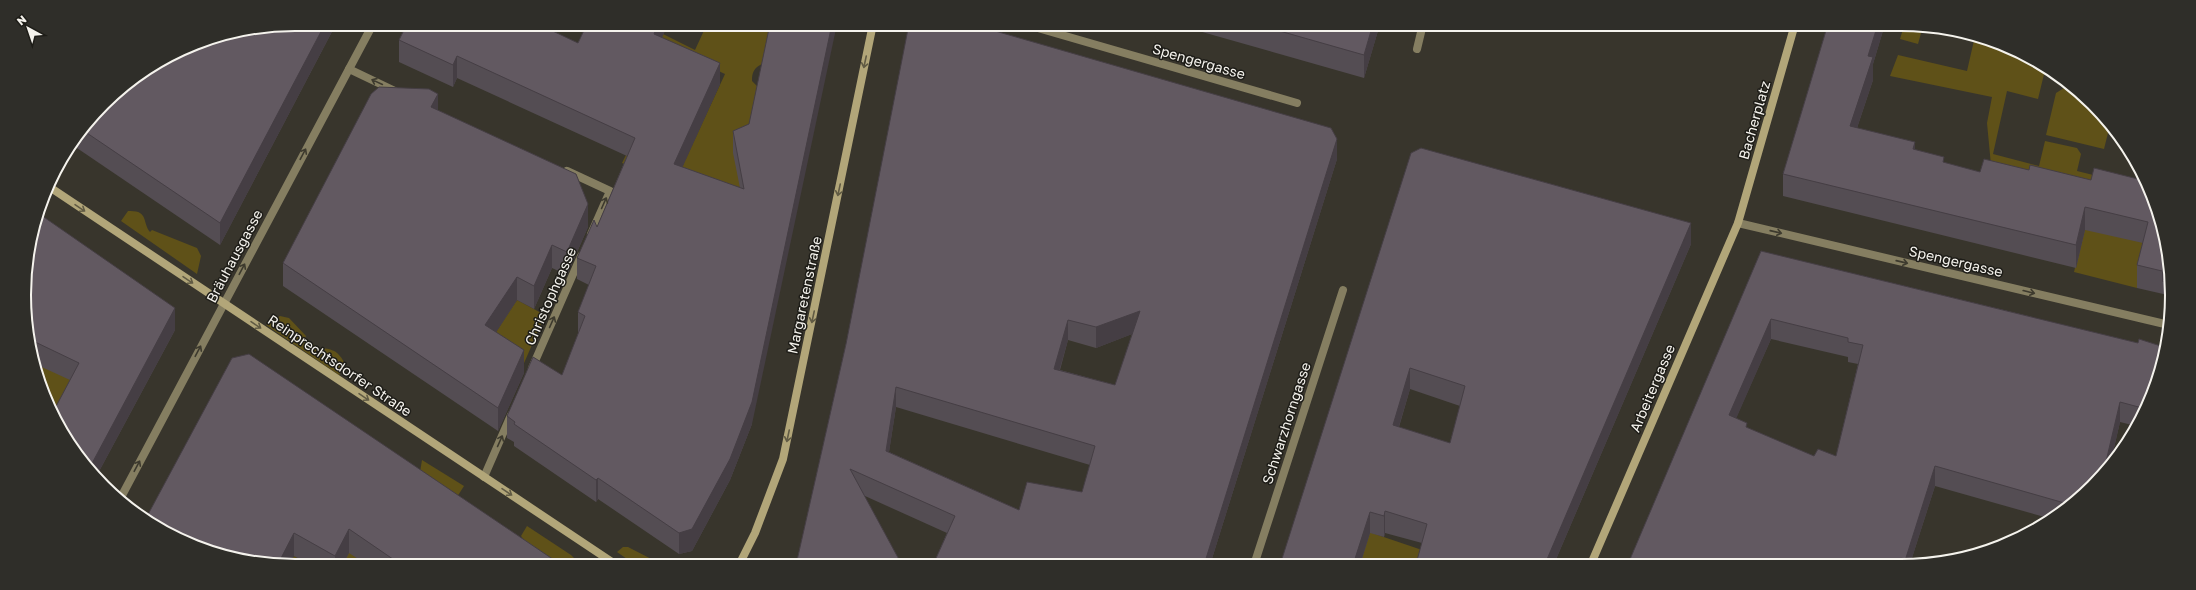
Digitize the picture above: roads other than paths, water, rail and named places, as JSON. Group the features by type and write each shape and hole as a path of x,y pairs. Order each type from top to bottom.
{"street":[{"name":"Bräuhausgasse","path":"123,494 369,31"},
{"name":"Margaretenstraße","path":"742,559 755,533 783,459 872,31"},
{"name":"Spengergasse","path":"1048,31 1297,103"},
{"path":"1416,49 1421,31"},
{"name":"Bacherplatz","path":"1738,223 1794,31"},
{"path":"349,69 407,96"},
{"name":"Christophgasse","path":"528,376 610,191 559,167"},
{"name":"Reinprechtsdorfer Straße","path":"53,189 607,559"},
{"name":"Spengergasse","path":"1738,223 2163,325"},
{"name":"Arbeitergasse","path":"1593,559 1738,223"},
{"name":"Schwarzhorngasse","path":"1256,559 1343,290"},
{"path":"484,477 516,405"}]}
